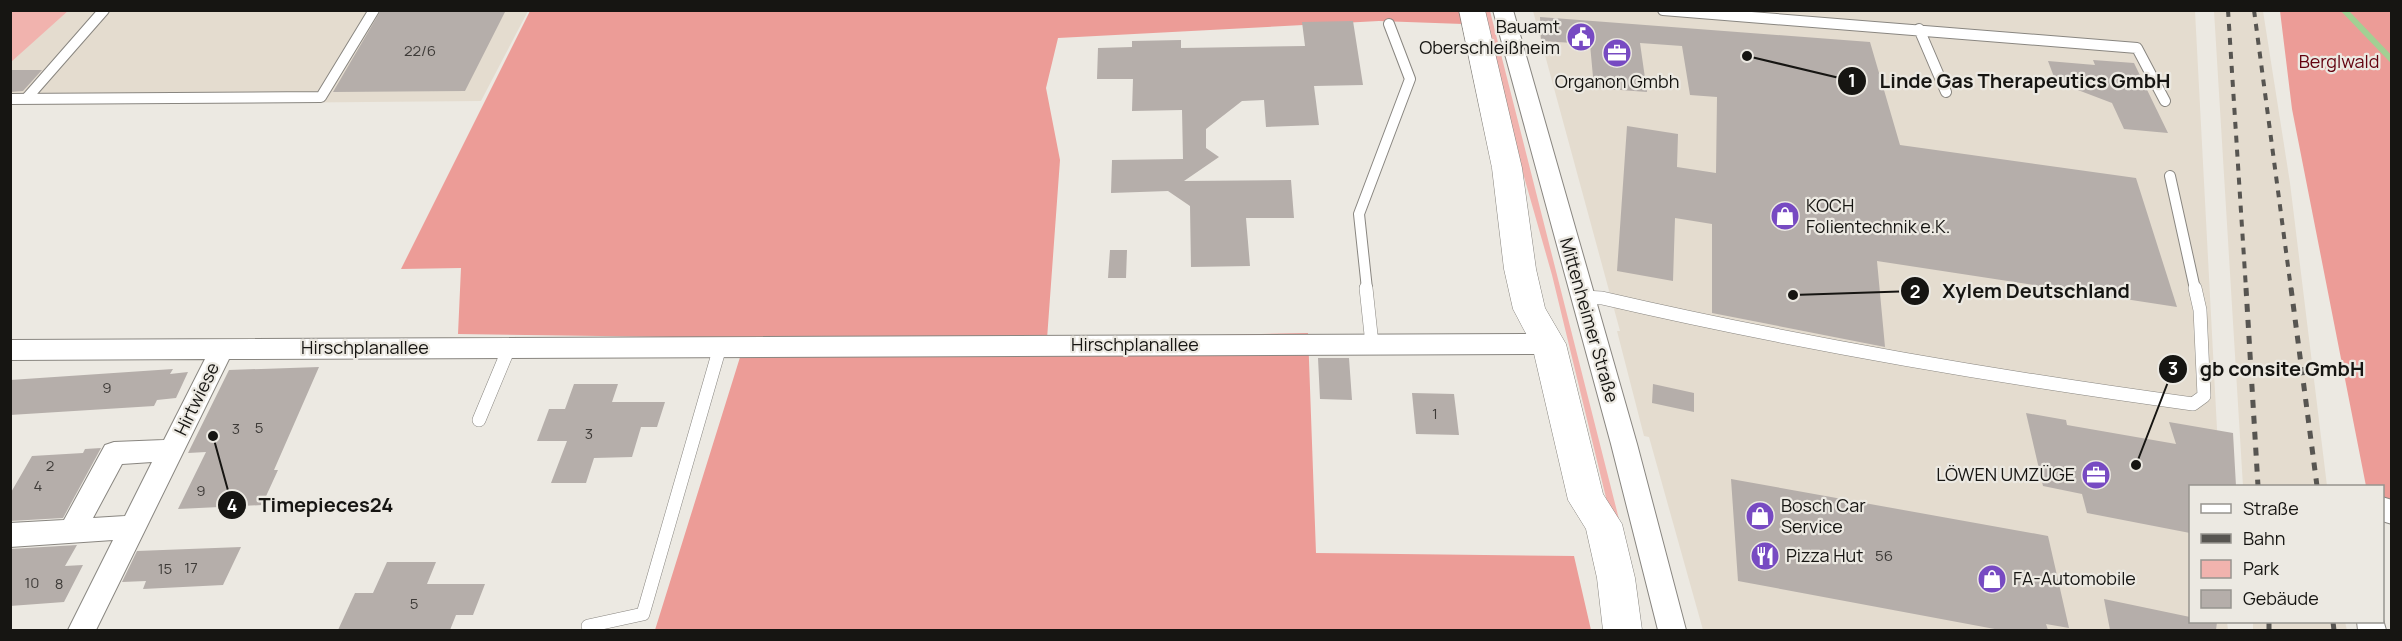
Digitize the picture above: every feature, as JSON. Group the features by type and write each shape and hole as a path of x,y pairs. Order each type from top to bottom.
{"main road":[{"path":"1472,10 1508,168 1520,269 1529,309 1549,344 1587,500 1602,524 1616,578 1623,630"},
{"path":"1587,500 1581,525 1594,579 1612,630"}],"street":[{"name":"Mittenheimer Straße","path":"1503,10 1672,630"},
{"name":"Hirschplanallee","path":"10,350 1549,344"},
{"name":"Hirtwiese","path":"82,630 222,349"},
{"name":"Hirtwiese","path":"72,531 114,453 172,450"},
{"path":"10,535 134,527"}],"lane":[{"path":"26,99 104,10"},
{"path":"10,99 321,97 374,10"},
{"path":"1663,10 2137,48 2165,101"},
{"path":"1372,344 1359,214 1410,79 1389,24"},
{"path":"1918,29 1946,92"},
{"path":"1583,297 1602,298 1717,325 1951,367 2193,404 2204,396 2200,310 2170,176"},
{"path":"588,626 643,614 720,347"},
{"path":"479,420 508,348"}],"shaded area":[{"path":"68,11 528,11 481,101 11,105 10,62"},
{"path":"1533,11 2195,11 2220,485 2189,485 2189,623 2227,623 2228,630 1703,630 1649,437 1644,436 1617,331 1620,331"},
{"path":"2214,11 2263,11 2290,183 2327,485 2243,485"},
{"path":"2253,623 2345,623 2347,630 2253,630"}],"green space":[{"path":"11,10 68,10 68,11 11,62"},
{"path":"530,11 1461,11 1463,24 1379,21 1058,38 1046,88 1060,160 1047,339 1308,333 1316,553 1574,556 1591,630 655,630 746,338 458,334 461,268 401,269"},
{"path":"1481,11 1490,11 1623,535 1617,543 1552,275 1507,117"},
{"name":"Berglwald","path":"2280,11 2391,11 2391,513 2384,509 2384,485 2366,485 2292,109"}],"building":[{"path":"381,10 506,10 465,91 333,92"},
{"path":"1540,17 1870,42 1900,145 2136,178 2177,307 1877,261 1885,347 1712,313 1712,224 1675,218 1673,281 1617,271 1627,126 1678,134 1677,167 1716,173 1717,97 1690,95 1682,46 1640,43 1647,92 1594,88 1590,44 1541,41"},
{"path":"1353,21 1363,85 1314,86 1319,125 1266,127 1264,100 1242,101 1206,129 1206,148 1219,157 1184,181 1291,180 1294,218 1246,218 1250,266 1191,267 1190,206 1168,191 1111,193 1112,160 1183,159 1182,110 1132,111 1133,79 1097,79 1098,48 1132,47 1132,41 1181,40 1181,48 1305,46 1302,22"},
{"path":"2093,60 2134,63 2168,133 2124,129 2112,103 2062,84 2054,77 2048,61 2095,65"},
{"path":"10,70 42,70 23,91 10,92"},
{"path":"1110,250 1127,250 1126,278 1108,278"},
{"path":"1318,358 1349,358 1352,400 1320,399"},
{"path":"319,367 274,470 278,470 262,505 178,509 206,452 188,453 229,370"},
{"path":"173,369 170,374 188,372 176,398 157,400 154,406 10,415 10,380"},
{"path":"574,384 618,384 612,402 665,402 657,427 641,427 632,457 594,458 586,483 551,483 567,441 537,441 549,409 565,409"},
{"path":"1653,384 1694,393 1694,412 1652,403"},
{"path":"1412,393 1454,394 1459,435 1416,434"},
{"path":"2026,413 2066,420 2067,425 2176,444 2169,422 2233,433 2236,485 2189,485 2189,533 2087,513 2082,494 2043,486"},
{"path":"101,448 63,518 10,521 10,494 32,456 83,453 85,449"},
{"path":"1731,479 2048,536 2069,628 2046,624 2048,630 2000,630 1738,581"},
{"path":"77,545 65,566 83,565 64,602 10,606 10,549"},
{"path":"241,547 223,585 143,589 146,581 122,582 137,551"},
{"path":"387,562 436,562 427,584 485,584 473,615 456,615 450,630 338,630 355,593 373,593"},
{"path":"2104,599 2189,617 2189,623 2217,623 2216,630 2110,630"}],"waterway":[{"path":"2344,10 2392,60"}],"railway":[{"path":"2228,10 2246,289"},
{"path":"2254,10 2291,289"},
{"path":"2246,288 2258,485"},
{"path":"2291,288 2317,485"},
{"path":"2269,623 2269,630"},
{"path":"2333,623 2334,630"}],"place":[{"name":"Bauamt Oberschleißheim","path":"1581,37"},
{"name":"Organon Gmbh","path":"1617,53"},
{"name":"Linde Gas Therapeutics GmbH","path":"1747,56"},
{"name":"KOCH Folientechnik e.K.","path":"1785,216"},
{"name":"Xylem Deutschland","path":"1793,295"},
{"name":"Timepieces24","path":"213,436"},
{"name":"gb consite GmbH","path":"2136,465"},
{"name":"LÖWEN UMZÜGE","path":"2096,475"},
{"name":"Bosch Car Service","path":"1760,516"},
{"name":"Pizza Hut","path":"1765,556"},
{"name":"FA-Automobile","path":"1992,579"}]}
